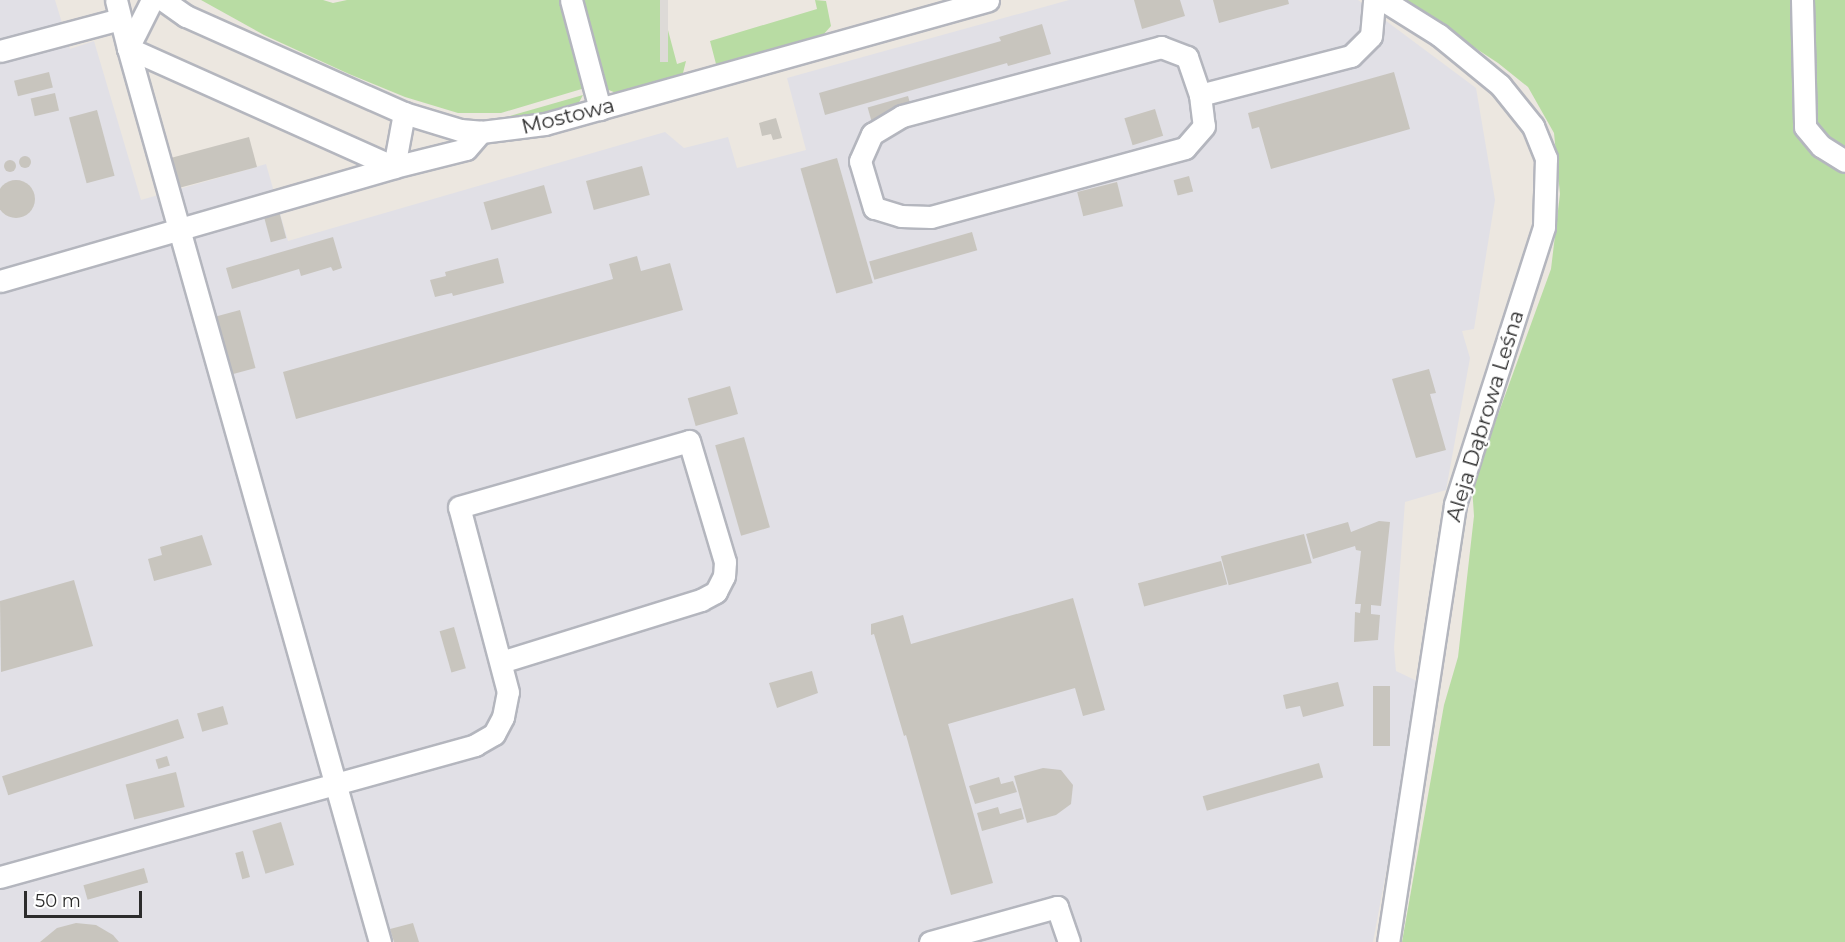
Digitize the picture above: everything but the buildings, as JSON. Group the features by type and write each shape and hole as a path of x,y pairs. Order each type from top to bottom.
{"street":[{"path":"128,48 152,0"},
{"name":"Mostowa","path":"163,0 186,16 404,113 460,130 481,132 545,124 988,0"},
{"path":"571,0 600,109"},
{"path":"1200,95 1351,56 1371,36 1374,0"},
{"name":"Aleja Dąbrowa Leśna","path":"1383,0 1458,49 1500,85 1533,126 1546,158 1544,227 1455,506 1388,942"},
{"path":"1802,0 1805,127 1821,146 1845,161"},
{"path":"0,51 118,9 380,942"},
{"path":"1161,47 1187,57 1200,95 1204,126 1185,148 931,217 901,216 874,208 860,161 873,134 902,116 1161,47"},
{"path":"128,48 394,167"},
{"path":"394,167 404,113"},
{"path":"0,281 394,167 466,149 481,132"},
{"path":"0,877 475,745 494,734 503,717 508,692 459,507 689,441 725,562 724,576 716,592 701,600 501,663"},
{"path":"930,942 1057,907 1069,942"}],"shaded area":[{"path":"0,0 55,0 70,49 94,41 141,200 266,164 288,241 665,132 684,148 728,137 737,168 806,150 787,78 1069,0 1358,0 1476,88 1495,200 1474,329 1462,331 1470,358 1446,490 1405,502 1394,648 1396,671 1417,681 1407,760 1373,942 0,942"},
{"path":"660,0 668,0 668,62 660,62"}],"green space":[{"path":"201,0 323,0 333,3 347,0 562,0 585,88 501,113 458,113 405,97 349,74 264,35"},
{"path":"577,0 660,0 677,64 686,61 683,73 678,78 616,93 604,88"},
{"path":"815,0 826,1 831,26 823,35 716,64 710,41 817,9"},
{"path":"1402,0 1845,0 1845,942 1402,942 1444,705 1458,657 1474,516 1472,486 1551,269 1560,194 1554,133 1528,87 1498,63"},
{"path":"583,95 577,106 549,114 496,120"}]}
